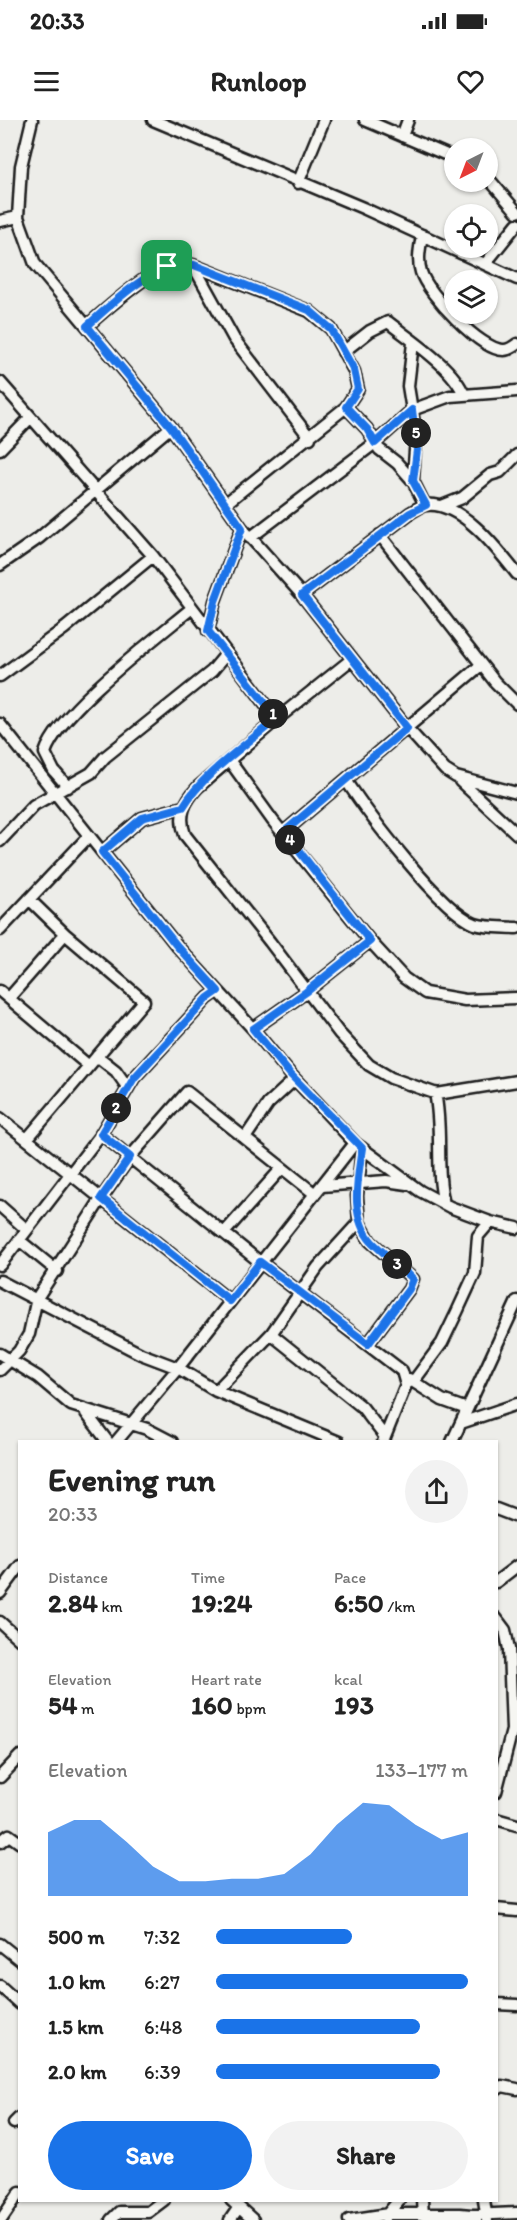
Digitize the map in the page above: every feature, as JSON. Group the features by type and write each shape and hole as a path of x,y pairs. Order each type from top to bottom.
{"street":[{"path":"32,120 21,166 18,217 35,264 171,427 242,528 302,595 407,728 445,770 456,777 517,834"},
{"path":"153,120 298,183 363,208 517,279"},
{"path":"298,183 324,120"},
{"path":"365,120 444,154"},
{"path":"402,136 408,120"},
{"path":"498,190 517,212"},
{"path":"0,221 18,217"},
{"path":"485,264 517,224"},
{"path":"422,235 418,260 421,274 438,299 474,337 499,349 506,350 517,344"},
{"path":"87,326 132,289 167,266 178,262 194,265 309,310 331,329 354,370 358,389 346,407 225,504"},
{"path":"194,265 234,339 310,438"},
{"path":"344,352 370,331 388,322 460,384 464,395"},
{"path":"413,343 408,386 417,450 413,481"},
{"path":"0,382 153,556 208,631 277,718"},
{"path":"250,538 375,443 412,410 450,396 517,391"},
{"path":"346,407 367,429 375,443 413,481 426,505"},
{"path":"0,449 30,418"},
{"path":"0,565 39,538 171,427"},
{"path":"442,506 462,498 490,474 500,472 517,455"},
{"path":"302,595 380,535 426,505 442,506 463,517 485,536 517,574"},
{"path":"208,631 215,601 242,528"},
{"path":"380,535 481,665 509,698 517,704"},
{"path":"0,675 65,628 153,556"},
{"path":"68,786 54,771 45,753 54,734 111,676 192,608"},
{"path":"0,841 34,805 91,773 105,757 212,671 227,653"},
{"path":"352,659 277,718 198,787 183,807 180,816 182,827 191,845 270,942 306,992 369,1065 391,1078 435,1093 517,1081"},
{"path":"284,832 481,665"},
{"path":"0,724 177,946 358,1146 411,1185 444,1204 490,1222 517,1228"},
{"path":"229,760 370,941 404,978 425,993 465,1000 517,998"},
{"path":"456,777 517,793"},
{"path":"346,780 362,805 414,867 461,916 477,925 517,928"},
{"path":"102,852 142,818 183,807"},
{"path":"0,930 88,837"},
{"path":"27,1139 144,1001 65,934 29,899"},
{"path":"9,998 65,934"},
{"path":"253,1029 306,992 370,941"},
{"path":"0,991 89,1066"},
{"path":"0,1265 101,1134 134,1078 208,998 218,991"},
{"path":"97,1056 116,1071 128,1088"},
{"path":"245,1138 268,1104 295,1079"},
{"path":"0,1370 4,1357 19,1350 29,1334 37,1299 57,1271 101,1198 130,1157 187,1092 282,1168 318,1190 386,1181 411,1185"},
{"path":"435,1093 439,1115 439,1183 444,1204"},
{"path":"0,1118 230,1301"},
{"path":"101,1134 410,1379 442,1400 467,1409"},
{"path":"358,1146 359,1222 370,1241 413,1279 409,1289 368,1344"},
{"path":"118,1440 178,1368 318,1190 358,1146"},
{"path":"224,1233 282,1168"},
{"path":"0,1206 27,1230"},
{"path":"216,1391 271,1334 337,1245 359,1222"},
{"path":"384,1439 410,1379 442,1343 475,1272 478,1236 490,1222"},
{"path":"19,1240 57,1271"},
{"path":"0,1281 141,1354 178,1368 216,1391 334,1440"},
{"path":"453,1440 517,1301"},
{"path":"271,1334 362,1407 384,1439"},
{"path":"4,1357 38,1377 63,1401 81,1410 131,1424 167,1440"},
{"path":"461,1424 517,1404"},
{"path":"81,1410 95,1422 107,1440"},
{"path":"498,1510 517,1516"},
{"path":"498,1580 517,1566"},
{"path":"0,1593 18,1569"},
{"path":"498,1621 505,1630 509,1648 514,1730 499,1771"},
{"path":"0,1623 18,1638"},
{"path":"0,1777 18,1758"},
{"path":"498,1820 517,1825"},
{"path":"0,1842 9,1835 18,1842"},
{"path":"498,1909 517,1911"},
{"path":"0,1944 18,1958"},
{"path":"0,1986 18,2002"},
{"path":"498,2004 517,2005"},
{"path":"498,2089 502,2086 517,2089"},
{"path":"1,2220 18,2195"},
{"path":"111,2220 118,2212 148,2212 161,2202"},
{"path":"385,2217 397,2202"},
{"path":"422,2202 423,2215"},
{"path":"484,2202 487,2217"},
{"path":"230,2220 235,2204 253,2220"},
{"path":"349,2220 423,2215 473,2218 517,2213"}],"route":[{"path":"178,262 194,265 309,310 331,329 354,370 358,389 346,407 359,418 375,443 412,410 417,435 416,468 413,481 426,505 410,513 302,595 407,728 284,832 370,941 306,992 253,1029 291,1075 362,1148 357,1196 359,1222 370,1241 413,1279 409,1289 368,1344 260,1262 230,1301 153,1242 101,1198 130,1157 101,1134 134,1078 208,998 218,991 177,946 102,852 125,830 142,818 183,807 208,777 277,718 208,631 215,601 242,528 171,427 87,326 113,303 167,266 178,262"}]}
